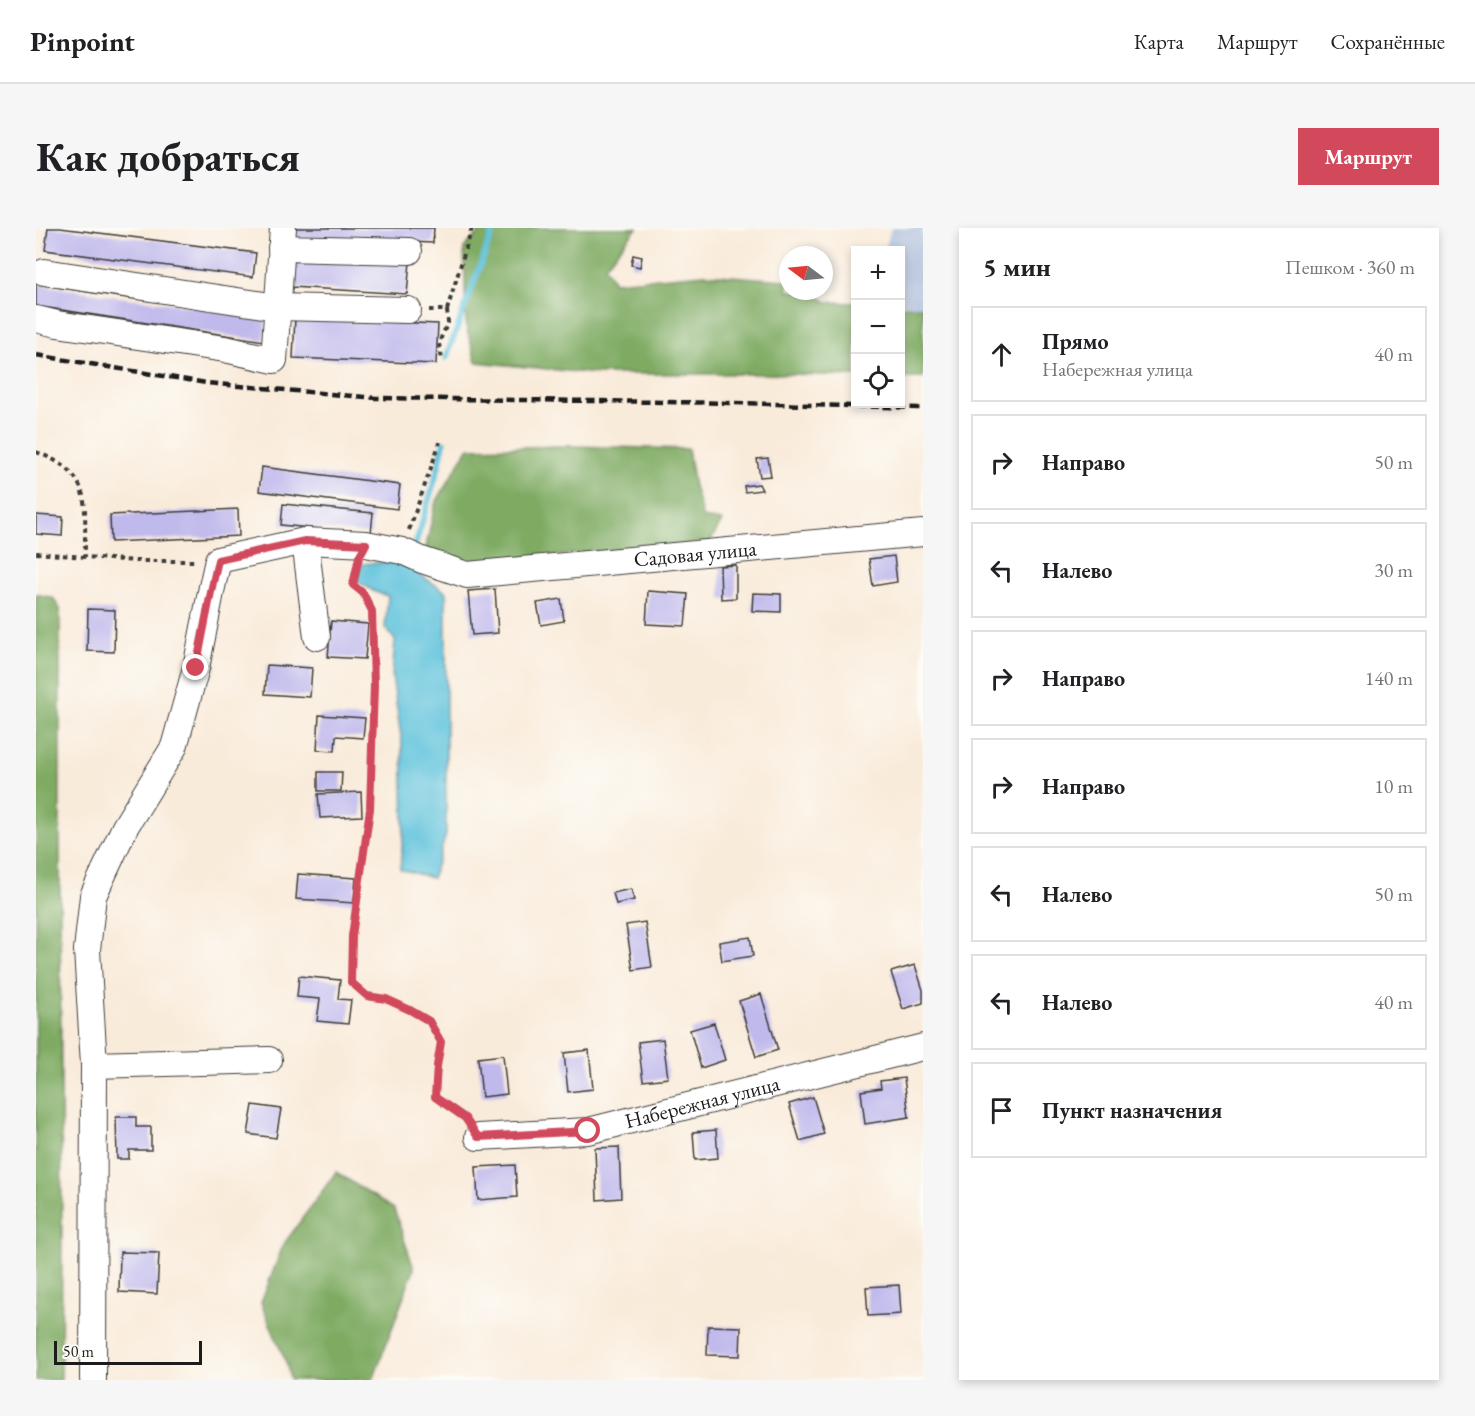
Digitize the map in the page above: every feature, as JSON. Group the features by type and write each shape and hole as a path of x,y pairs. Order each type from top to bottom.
{"street":[{"path":"36,319 225,349 274,360 282,238 409,251"},
{"path":"44,272 277,307 408,310"},
{"name":"Садовая улица","path":"402,551 467,575 923,533"},
{"path":"93,1380 94,1065 87,950 93,896 124,827 174,747 196,668 218,560 305,541 366,544 402,551"},
{"path":"305,541 317,637"},
{"name":"Набережная улица","path":"478,1137 588,1131 923,1047"},
{"path":"94,1065 269,1060"}],"path":[{"path":"442,358 439,344 448,323 447,310 472,228"},
{"path":"408,310 447,310"},
{"path":"402,551 440,442"},
{"path":"36,452 50,457 76,477 84,495 85,557"},
{"path":"366,544 359,557 353,585 363,593 372,611 374,686 370,809 352,936 351,982 367,996 386,999 429,1021 441,1042 435,1097 465,1118 478,1137"},
{"path":"36,553 135,561 218,560"}],"shaded area":[{"path":"891,228 923,228 923,307 905,305 905,246 886,246"}],"green space":[{"path":"483,228 637,228 605,266 614,282 704,274 779,280 779,300 851,303 851,376 598,374 476,362 466,326 464,248"},
{"path":"905,306 923,307 923,378 905,378"},
{"path":"569,446 688,449 694,486 703,518 722,521 710,542 473,563 425,552 435,504 468,448"},
{"path":"36,594 53,598 60,609 61,1380 36,1380"},
{"path":"336,1172 394,1209 414,1269 373,1380 290,1380 287,1365 261,1303 283,1245"}],"water":[{"path":"399,561 446,592 446,835 432,878 400,869 404,824 402,743 392,676 395,640 385,628 388,596 375,592 357,581 362,564"}],"building":[{"path":"48,228 256,253 253,277 45,250"},
{"path":"293,228 434,228 433,243 292,237"},
{"path":"293,255 410,262 407,294 291,287"},
{"path":"633,255 642,257 640,267 631,265"},
{"path":"36,284 266,316 264,341 36,306"},
{"path":"295,318 438,324 436,364 293,358"},
{"path":"768,458 771,476 760,477 757,459"},
{"path":"262,467 400,485 397,509 259,491"},
{"path":"759,484 762,490 745,492 744,486"},
{"path":"283,504 373,513 371,534 281,525"},
{"path":"238,509 239,536 111,542 110,515"},
{"path":"36,515 63,517 62,536 36,534"},
{"path":"894,556 897,582 873,586 869,559"},
{"path":"736,565 736,598 721,599 720,566"},
{"path":"495,589 498,633 472,635 468,591"},
{"path":"648,591 688,594 685,626 646,624"},
{"path":"753,593 781,594 781,612 752,611"},
{"path":"561,599 564,621 541,625 537,603"},
{"path":"88,609 115,610 114,652 87,651"},
{"path":"331,621 368,624 365,659 328,657"},
{"path":"267,665 312,668 310,697 265,694"},
{"path":"319,715 365,718 363,738 336,736 335,751 317,750"},
{"path":"318,772 342,772 341,791 318,791"},
{"path":"361,792 362,816 320,818 318,794"},
{"path":"298,874 356,878 354,903 296,899"},
{"path":"631,889 634,900 616,904 613,893"},
{"path":"645,922 652,967 633,970 626,925"},
{"path":"750,937 753,956 722,961 719,942"},
{"path":"915,965 923,990 923,1003 903,1009 891,972"},
{"path":"299,976 340,980 338,999 351,1000 348,1024 317,1021 320,999 297,997"},
{"path":"761,994 778,1050 756,1057 739,1001"},
{"path":"714,1023 725,1060 701,1068 690,1030"},
{"path":"663,1039 668,1078 643,1081 638,1042"},
{"path":"589,1050 593,1089 568,1092 564,1053"},
{"path":"503,1055 507,1094 482,1097 478,1058"},
{"path":"904,1078 909,1117 865,1124 861,1091 881,1088 880,1081"},
{"path":"813,1097 824,1134 800,1141 789,1104"},
{"path":"253,1105 281,1109 276,1138 248,1134"},
{"path":"116,1117 136,1117 136,1127 151,1127 151,1150 129,1150 129,1159 117,1159"},
{"path":"716,1130 718,1158 695,1160 693,1132"},
{"path":"619,1147 621,1198 597,1200 595,1148"},
{"path":"515,1165 517,1197 478,1200 476,1167"},
{"path":"120,1252 159,1253 157,1294 119,1292"},
{"path":"899,1285 901,1314 868,1316 866,1287"},
{"path":"708,1326 741,1327 740,1356 707,1355"}],"waterway":[{"path":"446,358 494,228"},
{"path":"415,546 444,442"}],"railway":[{"path":"36,355 206,383 376,398 923,408"}],"route":[{"path":"196,668 218,560 305,541 366,544 359,557 353,585 363,593 372,611 374,686 370,809 352,936 351,982 367,996 386,999 429,1021 441,1042 435,1097 465,1118 478,1137 588,1131"}]}
